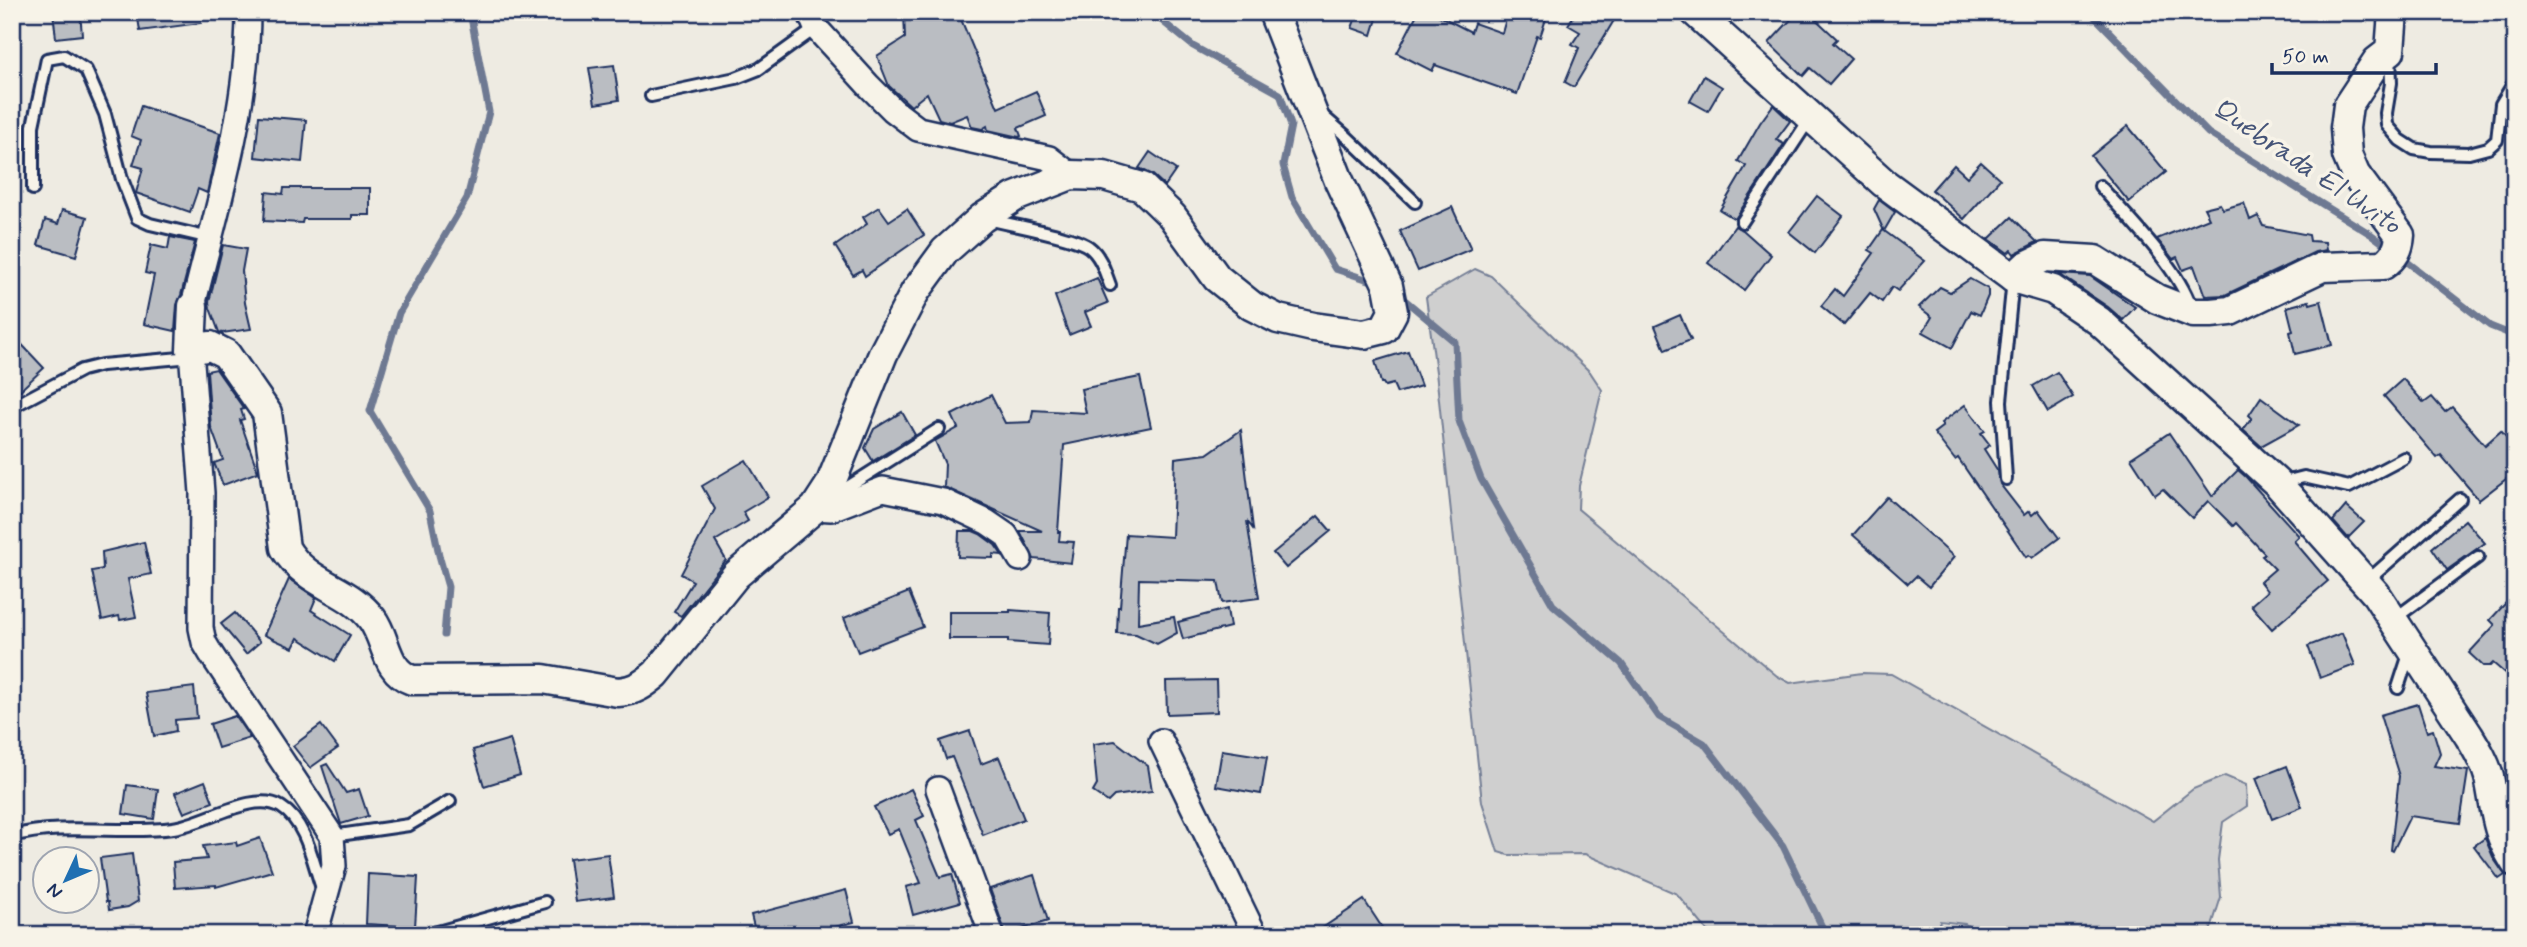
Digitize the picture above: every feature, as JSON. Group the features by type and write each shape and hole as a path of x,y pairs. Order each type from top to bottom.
{"street":[{"path":"248,12 240,103 193,306 192,354 202,493 201,628 204,642 332,836 334,866 315,935"},
{"path":"192,354 210,346 226,354 267,413 285,548 293,562 304,572 355,602 365,611 374,621 398,672 412,680 543,679 618,692 641,687 656,674 736,575 815,508 830,485 883,354 915,292 945,251 982,218 1015,197 1071,175 1104,176 1142,187 1172,216 1217,278 1252,306 1278,319 1313,327 1364,334 1384,329 1393,312 1388,286 1339,181 1273,12"},
{"path":"1695,12 1884,183 2013,278 2053,290 2099,321 2277,483 2367,582 2412,645 2481,756 2488,775 2502,842 2515,862"},
{"path":"2013,278 2026,266 2045,257 2095,260 2157,299 2193,313 2230,311 2322,267 2383,265 2396,253 2400,235 2355,174 2347,155 2345,128 2348,105 2377,61 2390,51 2393,12"},
{"path":"813,20 869,86 893,110 918,129 1049,158 1071,175"},
{"path":"815,508 831,509 883,489 943,501 1006,534 1020,559"},
{"path":"1161,741 1255,935"},
{"path":"938,789 992,935"}],"lane":[{"path":"651,96 736,78 759,69 813,20"},
{"path":"2390,51 2391,83 2386,113 2387,125 2400,140 2414,149 2469,153 2488,148 2497,140 2501,104 2515,81"},
{"path":"33,189 33,126 47,59 64,56 86,70 105,114 122,179 137,218 150,224 210,238"},
{"path":"1310,106 1346,136 1415,202"},
{"path":"1742,222 1811,117"},
{"path":"2100,186 2186,292 2193,313"},
{"path":"982,218 1071,239 1089,246 1101,260 1110,285"},
{"path":"2006,478 2001,401 2013,278"},
{"path":"12,407 82,370 192,354"},
{"path":"815,508 939,429"},
{"path":"2277,483 2304,477 2349,487 2404,458"},
{"path":"2367,582 2460,499"},
{"path":"2394,619 2478,557"},
{"path":"2398,688 2412,645"},
{"path":"332,836 409,825 450,801"},
{"path":"12,836 75,830 174,828 206,820 247,802 278,805 295,818 326,901"},
{"path":"427,935 545,902"}],"shaded area":[{"path":"1475,269 1491,276 1590,372 1602,390 1579,486 1578,509 1777,676 1790,683 1862,673 1891,674 2153,821 2193,789 2225,776 2246,785 2247,806 2223,822 2218,860 2221,897 2209,935 1982,935 1965,924 1940,921 1936,935 1711,935 1677,894 1585,854 1508,855 1498,852 1482,802 1426,297"}],"building":[{"path":"53,12 80,12 82,35 56,38"},
{"path":"137,12 200,12 201,23 140,31"},
{"path":"904,12 958,12 998,108 1036,91 1046,116 1018,128 1019,137 988,130 987,126 982,129 972,127 967,115 950,122 939,119 927,93 911,106 889,86 877,56 905,38"},
{"path":"1358,12 1379,12 1372,35 1352,28"},
{"path":"1418,12 1432,12 1471,32 1474,23 1502,33 1508,12 1536,12 1547,16 1540,37 1537,36 1517,94 1435,65 1432,71 1397,53"},
{"path":"1576,12 1619,12 1574,87 1565,82 1579,48 1572,44 1580,32 1568,25"},
{"path":"1798,12 1808,12 1837,39 1833,43 1851,59 1829,84 1810,68 1803,76 1769,43"},
{"path":"614,65 619,100 595,104 589,68"},
{"path":"1704,76 1722,87 1708,111 1690,101"},
{"path":"1773,105 1790,121 1776,140 1784,144 1735,219 1720,210 1746,166 1738,161"},
{"path":"141,106 220,133 207,193 198,189 190,212 136,193 143,168 133,165 141,140 131,136"},
{"path":"259,116 306,120 302,162 255,157"},
{"path":"2128,126 2166,172 2129,202 2091,156"},
{"path":"1150,152 1176,170 1165,186 1153,175 1139,168"},
{"path":"1981,162 2000,179 1964,219 1932,190 1954,165 1967,177"},
{"path":"284,188 370,188 370,215 352,215 352,219 303,219 302,223 264,221 266,192 283,194"},
{"path":"1817,196 1843,216 1815,253 1789,232"},
{"path":"1879,200 1895,212 1884,231 1874,209"},
{"path":"2244,203 2250,220 2258,216 2263,226 2309,235 2310,241 2325,242 2326,250 2315,252 2225,295 2205,296 2194,266 2183,270 2177,257 2173,259 2157,239 2209,218 2204,208 2220,204 2223,209"},
{"path":"879,207 889,221 907,209 924,235 865,276 862,270 853,275 835,246 867,224 863,217"},
{"path":"1452,207 1471,249 1418,271 1400,231"},
{"path":"62,210 87,217 76,256 38,245 45,220 58,224"},
{"path":"2012,217 2037,242 2014,254 2011,250 2008,253 1989,239"},
{"path":"1735,226 1771,255 1744,290 1708,263"},
{"path":"1883,230 1925,261 1898,291 1892,287 1882,302 1870,293 1844,325 1821,306 1835,289 1843,296 1874,253 1869,250"},
{"path":"170,237 195,242 177,305 175,331 144,324 154,275 145,273 151,245 168,249"},
{"path":"223,245 246,249 242,271 251,329 219,332 210,308 209,302"},
{"path":"2059,274 2090,276 2135,307 2123,320"},
{"path":"1097,278 1108,303 1085,312 1091,326 1069,335 1055,296"},
{"path":"1970,279 1988,289 1988,296 1980,315 1971,311 1952,348 1923,332 1932,317 1919,307 1940,287 1950,292"},
{"path":"2309,301 2310,304 2321,301 2332,345 2295,354 2287,307"},
{"path":"1680,315 1691,340 1665,350 1655,326"},
{"path":"12,334 44,368 12,398"},
{"path":"1408,351 1421,386 1397,393 1393,384 1385,386 1381,383 1375,361"},
{"path":"216,369 244,409 241,410 244,419 240,420 258,472 223,485 214,463 223,460 211,427 207,371"},
{"path":"2057,372 2073,397 2048,412 2033,386"},
{"path":"1140,377 1151,427 1064,445 1058,532 1059,541 1074,542 1071,563 1034,559 1020,531 1042,531 944,487 945,464 935,441 958,428 952,415 991,395 1005,423 1031,422 1033,410 1086,413 1081,389"},
{"path":"2403,379 2424,403 2432,397 2445,412 2452,407 2485,445 2501,431 2515,447 2515,472 2479,500 2441,455 2437,458 2384,396"},
{"path":"2261,397 2299,425 2261,446 2243,430 2252,418 2249,415"},
{"path":"1965,405 1985,431 1981,433 1990,445 1984,449 1998,471 2000,484 2024,515 2029,511 2032,515 2038,510 2059,538 2032,558 2029,555 2026,557 1958,458 1955,460 1934,433 1943,426 1941,423"},
{"path":"902,412 915,435 873,461 865,448 874,429"},
{"path":"1241,430 1253,529 1247,521 1259,598 1222,603 1218,581 1139,579 1138,623 1174,617 1177,633 1157,644 1136,634 1117,633 1126,534 1172,537 1175,458 1207,454"},
{"path":"2169,433 2212,496 2238,470 2246,477 2299,536 2294,541 2328,581 2272,629 2251,605 2267,591 2260,582 2275,569 2262,556 2265,554 2236,523 2233,526 2208,501 2192,518 2163,489 2155,495 2131,458"},
{"path":"746,460 768,497 743,512 748,521 715,541 726,560 681,616 674,612 693,581 681,574 715,509 702,486"},
{"path":"1887,497 1954,557 1929,587 1916,576 1908,584 1853,535"},
{"path":"2346,506 2364,522 2348,538 2333,521"},
{"path":"1318,516 1331,531 1286,568 1273,553"},
{"path":"2465,520 2485,543 2447,570 2432,548"},
{"path":"959,531 980,534 995,545 1002,555 993,554 993,558 958,557"},
{"path":"144,542 151,574 128,579 136,617 120,620 119,616 102,620 92,571 103,569 102,552"},
{"path":"289,579 316,598 311,610 350,635 335,661 298,638 293,648 264,635"},
{"path":"909,592 923,627 858,652 844,618"},
{"path":"2515,593 2515,682 2493,663 2483,666 2469,653 2495,625 2490,620"},
{"path":"1227,609 1230,627 1183,639 1178,622"},
{"path":"1010,610 1050,613 1048,645 1008,642 1008,639 949,639 949,612"},
{"path":"235,613 260,642 246,654 221,624"},
{"path":"2342,633 2355,665 2320,678 2308,646"},
{"path":"1216,680 1217,712 1167,714 1166,681"},
{"path":"194,687 197,718 175,720 176,731 154,736 146,693"},
{"path":"2418,704 2427,732 2433,730 2440,753 2434,766 2468,771 2460,823 2410,816 2393,851 2399,776 2380,715"},
{"path":"235,716 250,738 218,748 210,724"},
{"path":"321,725 338,748 310,768 293,746"},
{"path":"970,731 981,764 999,757 1024,819 983,835 952,757 946,759 940,741"},
{"path":"510,739 520,775 484,786 473,750"},
{"path":"1115,741 1148,766 1152,791 1114,796 1108,802 1093,792 1097,785 1093,744"},
{"path":"1222,750 1267,757 1261,794 1216,786"},
{"path":"327,764 346,793 359,789 368,816 341,824 322,766"},
{"path":"2287,766 2302,807 2272,819 2256,778"},
{"path":"205,781 213,802 184,813 175,793"},
{"path":"127,785 158,789 154,819 123,814"},
{"path":"911,789 924,816 916,820 940,877 952,874 960,902 913,915 906,887 921,883 899,829 888,834 874,807"},
{"path":"260,838 272,871 216,887 175,888 173,862 207,859 203,846 236,842 237,846"},
{"path":"2485,838 2505,875 2499,879 2474,846"},
{"path":"132,854 138,901 128,907 109,910 102,858"},
{"path":"608,854 614,897 575,902 569,859"},
{"path":"368,874 418,877 415,927 366,924"},
{"path":"1034,875 1048,921 1006,934 990,889"},
{"path":"846,890 854,922 804,935 756,935 751,915"},
{"path":"1364,900 1387,935 1312,935"}],"waterway":[{"path":"444,635 448,587 430,511 370,411 399,313 467,198 489,112 470,12"},
{"path":"1151,12 1193,46 1280,94 1291,125 1283,165 1292,197 1335,269 1378,283"},
{"name":"Quebrada El Uvito","path":"2090,12 2208,133 2392,250"},
{"name":"Quebrada El Uvito","path":"2401,257 2490,326 2515,336"},
{"path":"1400,296 1455,342 1459,421 1481,479 1553,605 1621,663 1659,717 1704,743 1783,846 1826,935"}]}
